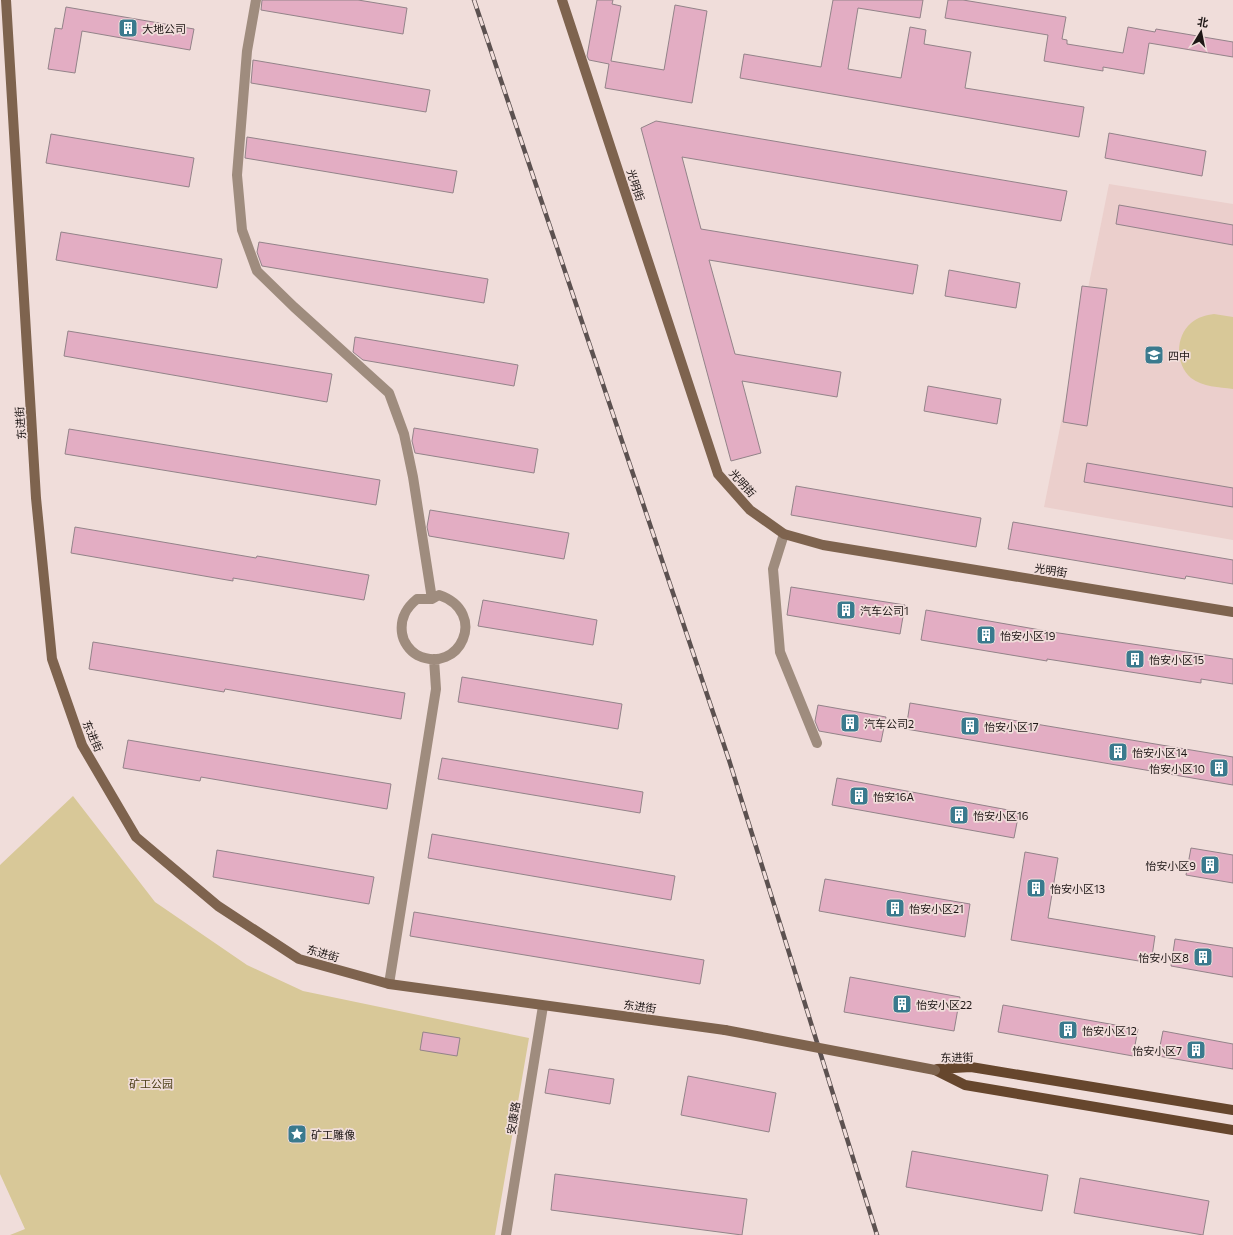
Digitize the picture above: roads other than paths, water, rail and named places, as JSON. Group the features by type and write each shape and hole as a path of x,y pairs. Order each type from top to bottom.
{"main road":[{"name":"东进街","path":"6,0 36,498 52,659 82,745 136,836 218,906 299,959 390,984 725,1030 935,1070 971,1068 1233,1110"},
{"name":"光明街","path":"562,0 718,474 750,510 784,534 823,545 1233,612"},
{"name":"东进街","path":"935,1070 965,1085 1233,1130"}],"street":[{"path":"256,0 247,51 237,175 242,230 257,271 294,308 389,393 404,434 413,477 432,600"},
{"path":"784,534 774,569 780,652 817,743"},
{"path":"438,595 449,598 458,605 464,615 466,626 460,646 453,653 444,658 434,659 424,658 411,649 402,636 401,626 403,616 409,606 417,599 432,600 438,595"},
{"path":"390,984 436,689 434,659"},
{"name":"安康路","path":"507,1234 543,1006"}],"railway":[{"path":"474,0 729,760 877,1235"}],"place":[{"name":"大地公司","path":"128,28"},
{"name":"四中","path":"1154,355"},
{"name":"汽车公司1","path":"846,610"},
{"name":"怡安小区19","path":"986,635"},
{"name":"怡安小区15","path":"1135,659"},
{"name":"汽车公司2","path":"850,723"},
{"name":"怡安小区17","path":"970,726"},
{"name":"怡安小区14","path":"1118,752"},
{"name":"怡安小区10","path":"1219,768"},
{"name":"怡安16A","path":"859,796"},
{"name":"怡安小区16","path":"959,815"},
{"name":"怡安小区9","path":"1210,865"},
{"name":"怡安小区13","path":"1036,888"},
{"name":"怡安小区21","path":"895,908"},
{"name":"怡安小区8","path":"1203,957"},
{"name":"怡安小区22","path":"902,1004"},
{"name":"怡安小区12","path":"1068,1030"},
{"name":"怡安小区7","path":"1196,1050"},
{"name":"矿工雕像","path":"297,1134"}],"park label":[{"name":"矿工公园","path":"151,1083"}]}
